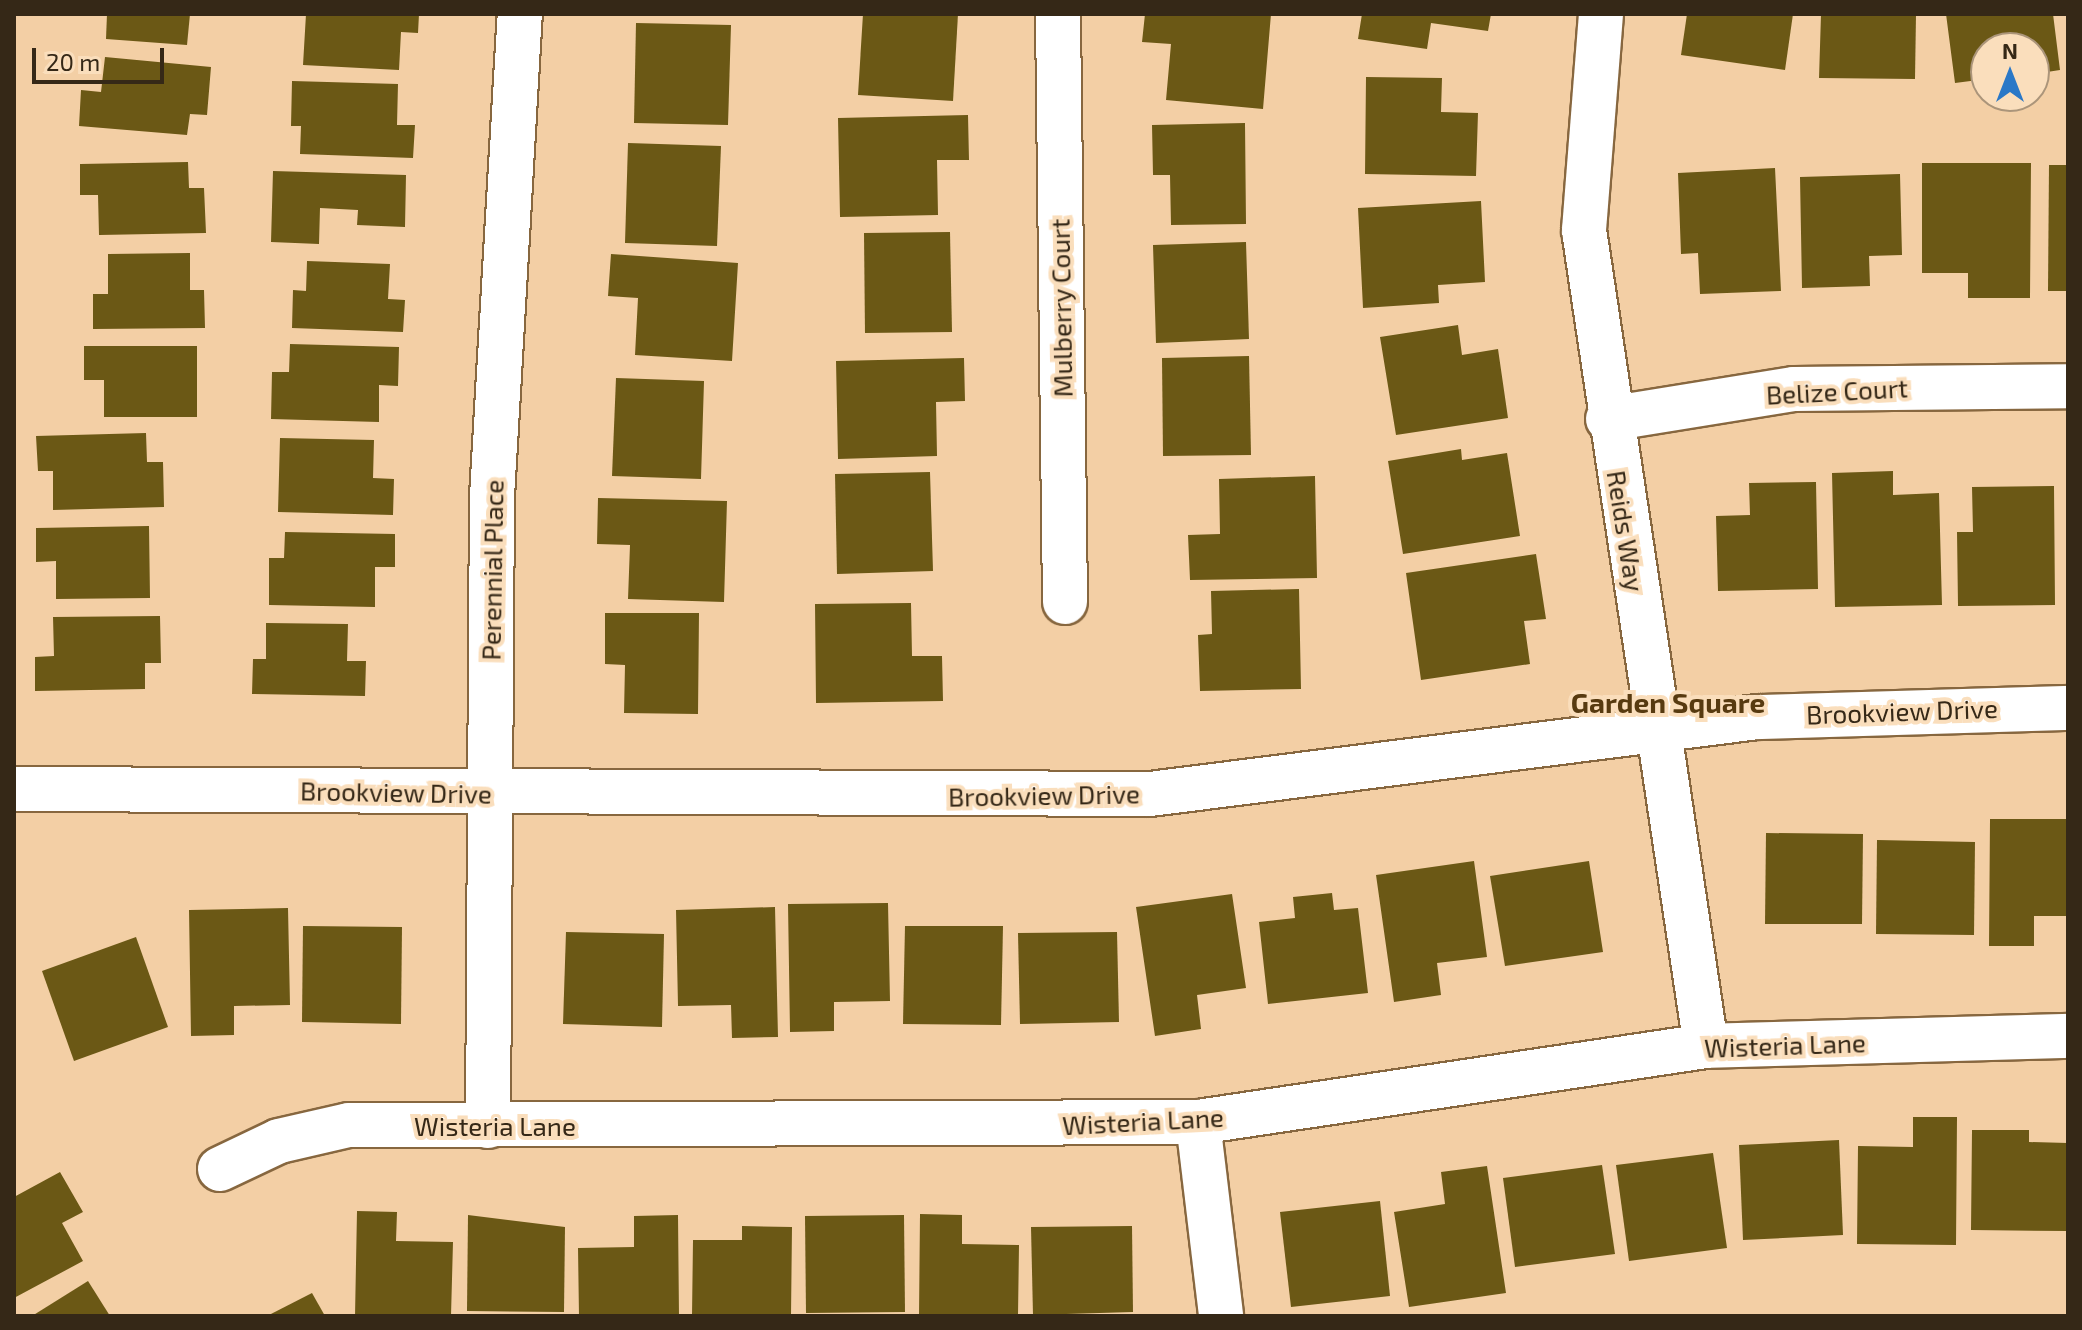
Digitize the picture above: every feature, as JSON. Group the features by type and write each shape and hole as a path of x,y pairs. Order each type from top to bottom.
{"street":[{"name":"Perennial Place","path":"488,1126 492,496 520,14"},
{"name":"Mulberry Court","path":"1058,14 1065,602"},
{"name":"Reids Way","path":"1601,14 1584,230 1608,419 1706,1046"},
{"name":"Belize Court","path":"1608,419 1794,389 2068,386"},
{"name":"Brookview Drive","path":"14,789 1150,794 1657,727 1819,713 2068,708"},
{"name":"Wisteria Lane","path":"220,1169 279,1141 349,1125 1198,1122 1706,1046 2068,1036"},
{"path":"1198,1122 1221,1316"}],"building":[{"path":"107,14 190,14 187,45 106,39"},
{"path":"306,14 419,14 418,33 401,32 399,70 303,65"},
{"path":"863,14 958,14 953,101 858,95"},
{"path":"1145,14 1271,14 1263,109 1166,100 1171,44 1142,42"},
{"path":"1362,14 1491,14 1488,31 1431,23 1427,49 1358,39"},
{"path":"1687,14 1793,14 1785,70 1681,55"},
{"path":"1821,14 1916,14 1915,79 1819,78"},
{"path":"1946,14 2053,14 2060,70 2050,72 2050,32 1970,32 1970,81 1955,83"},
{"path":"636,23 731,25 728,125 634,123"},
{"path":"105,57 211,67 207,115 190,114 187,135 79,126 81,90 101,92"},
{"path":"1366,77 1442,78 1441,112 1478,113 1476,176 1365,174"},
{"path":"292,81 398,84 397,125 415,125 413,158 300,154 301,126 291,126"},
{"path":"968,115 969,160 937,160 938,215 840,217 838,118"},
{"path":"1245,123 1246,224 1171,225 1170,175 1153,175 1152,125"},
{"path":"628,143 721,146 717,246 625,243"},
{"path":"188,162 189,188 204,188 206,233 99,235 98,195 80,195 80,164"},
{"path":"1922,163 2031,163 2030,298 1968,298 1968,273 1922,273"},
{"path":"2049,165 2068,165 2068,291 2048,291"},
{"path":"1775,168 1781,291 1700,294 1698,253 1681,254 1678,173"},
{"path":"273,171 406,175 405,227 357,225 358,210 320,208 319,244 271,242"},
{"path":"1900,174 1902,255 1869,256 1870,286 1802,288 1800,177"},
{"path":"1481,201 1485,282 1438,285 1439,303 1363,308 1358,208"},
{"path":"950,232 952,332 865,333 864,233"},
{"path":"1246,242 1249,339 1156,343 1153,245"},
{"path":"190,253 190,290 204,290 205,328 93,329 93,294 108,294 108,254"},
{"path":"611,254 738,263 732,361 635,355 638,298 608,296"},
{"path":"307,261 390,264 388,299 405,300 403,332 292,328 293,290 306,291"},
{"path":"1458,325 1462,355 1498,349 1508,418 1396,435 1380,337"},
{"path":"290,344 399,347 398,386 379,385 379,422 271,419 272,372 289,372"},
{"path":"84,346 197,346 197,417 104,417 104,380 84,380"},
{"path":"1249,356 1251,455 1163,456 1162,358"},
{"path":"964,358 965,401 936,402 937,456 838,459 836,361"},
{"path":"616,378 704,381 701,479 612,476"},
{"path":"146,433 147,462 163,462 164,507 53,510 53,471 38,471 36,436"},
{"path":"280,438 374,440 373,478 394,479 393,515 278,512"},
{"path":"1461,449 1462,460 1507,453 1520,536 1403,554 1388,461"},
{"path":"1893,471 1893,495 1939,493 1942,605 1835,607 1832,473"},
{"path":"930,472 933,571 837,574 835,474"},
{"path":"1315,476 1317,578 1190,580 1188,535 1220,534 1219,479"},
{"path":"1816,482 1818,589 1718,591 1716,516 1750,515 1749,483"},
{"path":"2054,486 2055,605 1958,606 1957,532 1973,532 1972,487"},
{"path":"598,498 727,501 724,602 628,599 630,545 597,544"},
{"path":"149,526 150,598 56,599 56,561 36,562 36,528"},
{"path":"285,532 395,534 395,567 375,567 375,607 269,605 269,558 284,558"},
{"path":"1536,554 1546,619 1524,621 1530,664 1421,680 1406,573"},
{"path":"1299,589 1301,689 1200,691 1198,635 1212,634 1211,591"},
{"path":"911,603 912,656 942,656 943,701 816,703 815,604"},
{"path":"605,613 699,613 698,714 624,713 625,665 605,664"},
{"path":"160,616 161,663 145,663 145,689 35,691 35,657 54,656 53,617"},
{"path":"266,623 348,624 347,661 366,661 365,696 252,694 253,659 266,659"},
{"path":"1990,819 2068,819 2068,916 2034,916 2034,946 1989,946"},
{"path":"1766,833 1863,834 1862,924 1765,924"},
{"path":"1877,840 1975,842 1974,935 1876,934"},
{"path":"1474,861 1487,957 1437,963 1441,995 1394,1002 1376,875"},
{"path":"1589,861 1603,952 1505,966 1490,876"},
{"path":"1332,893 1334,910 1358,908 1368,993 1268,1004 1259,922 1295,918 1293,897"},
{"path":"1232,894 1246,988 1197,995 1201,1029 1155,1036 1136,907"},
{"path":"888,903 890,1001 834,1002 834,1031 790,1032 788,904"},
{"path":"775,907 778,1037 732,1038 731,1005 678,1006 676,910"},
{"path":"288,908 290,1005 234,1006 234,1035 191,1036 189,910"},
{"path":"303,926 402,927 401,1024 302,1022"},
{"path":"905,926 1003,926 1001,1025 903,1024"},
{"path":"566,932 664,934 662,1027 563,1024"},
{"path":"1117,932 1119,1022 1020,1024 1018,933"},
{"path":"136,937 168,1027 74,1061 42,971"},
{"path":"1913,1117 1957,1117 1956,1245 1857,1244 1858,1146 1913,1147"},
{"path":"1972,1130 2029,1130 2029,1142 2068,1143 2068,1231 1971,1230"},
{"path":"1839,1140 1843,1235 1743,1240 1739,1145"},
{"path":"1713,1153 1727,1248 1629,1261 1616,1165"},
{"path":"1602,1165 1615,1254 1515,1267 1503,1178"},
{"path":"1487,1166 1506,1293 1409,1307 1394,1212 1445,1204 1441,1172"},
{"path":"60,1172 83,1212 62,1223 83,1261 14,1298 14,1197"},
{"path":"1380,1201 1390,1296 1291,1307 1280,1212"},
{"path":"357,1211 397,1212 396,1241 453,1242 451,1316 355,1316"},
{"path":"920,1214 962,1215 962,1244 1019,1245 1018,1316 919,1316"},
{"path":"468,1215 565,1227 564,1312 467,1311"},
{"path":"678,1215 679,1316 579,1316 578,1248 634,1247 634,1216"},
{"path":"904,1215 905,1312 806,1313 805,1216"},
{"path":"742,1226 792,1227 791,1316 692,1316 693,1240 742,1240"},
{"path":"1132,1226 1133,1312 1033,1315 1031,1227"},
{"path":"88,1281 110,1316 32,1316"},
{"path":"312,1293 325,1316 267,1316"}],"district":[{"name":"Garden Square","path":"1668,702"}]}
